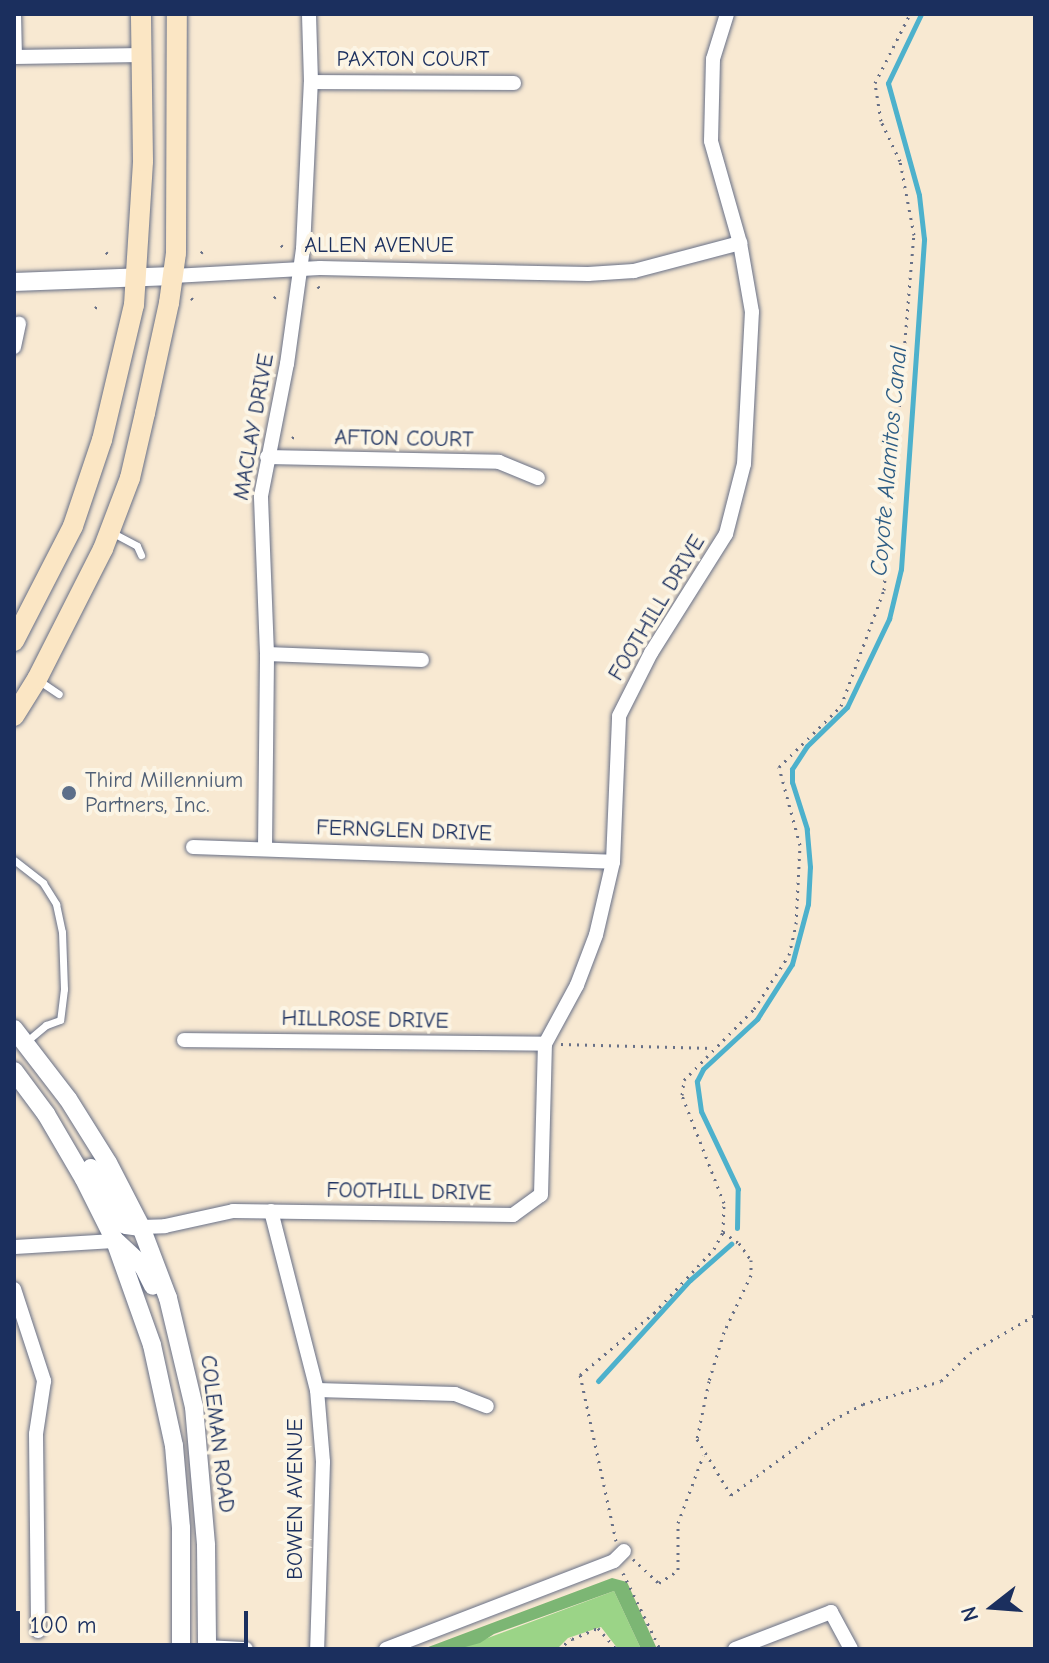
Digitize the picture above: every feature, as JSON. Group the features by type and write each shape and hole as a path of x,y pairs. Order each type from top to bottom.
{"main road":[{"path":"14,641 73,526 102,440 137,279 143,161 141,14"},
{"path":"14,716 37,679 110,531 130,478 173,276 179,165 177,14"}],"street":[{"path":"14,14 15,57 142,55"},
{"name":"MACLAY DRIVE","path":"265,848 267,654 261,496 287,364 300,269 311,82 309,14"},
{"name":"FOOTHILL DRIVE","path":"141,1227 165,1226 233,1211 513,1215 541,1195 545,1044 577,985 596,935 613,862 619,716 651,653 726,534 744,464 752,312 740,243 711,141 713,59 727,14"},
{"name":"PAXTON COURT","path":"311,82 514,83"},
{"name":"ALLEN AVENUE","path":"14,282 137,279 300,269 588,274 634,271 740,243"},
{"path":"14,347 19,324"},
{"name":"AFTON COURT","path":"267,457 499,462 538,478"},
{"path":"267,654 422,660"},
{"name":"FERNGLEN DRIVE","path":"193,847 613,862"},
{"name":"COLEMAN ROAD","path":"20,1036 100,1150 141,1227 168,1298 194,1407 206,1545 207,1648"},
{"name":"HILLROSE DRIVE","path":"184,1040 545,1044"},
{"name":"COLEMAN ROAD","path":"14,1071 46,1114 115,1241 152,1345 174,1446 181,1528 181,1649"},
{"path":"46,1114 80,1150 126,1225 141,1227"},
{"name":"BOWEN AVENUE","path":"271,1211 317,1390 323,1462 317,1649"},
{"path":"14,1247 115,1241 134,1256 150,1283 168,1298"},
{"path":"14,1289 44,1381 36,1434 38,1631"},
{"path":"317,1390 455,1394 487,1406"},
{"path":"386,1649 618,1550"},
{"path":"735,1649 831,1612 851,1649"},
{"path":"207,1648 246,1649"}],"lane":[{"path":"110,531 137,546 141,555"},
{"path":"37,679 59,694"},
{"path":"14,860 43,883 56,904 62,932 64,989 60,1020 20,1036"}],"path":[{"path":"660,1649 626,1578 580,1375 654,1313 714,1249 723,1232 724,1203 719,1182 682,1095 684,1080 754,1009 789,955 796,924 800,845 779,767 841,706 884,590 914,235 900,161 881,121 875,83 910,14"},
{"path":"322,249 326,245"},
{"path":"318,286 321,291"},
{"path":"274,298 278,294"},
{"path":"292,438 297,435"},
{"path":"545,1044 716,1048"},
{"path":"723,1232 739,1243 751,1260 751,1275 724,1332 709,1381 697,1439 703,1454 731,1495 833,1420 863,1404 941,1381 970,1353 1035,1315"},
{"path":"618,1550 659,1583 678,1570 678,1523 703,1454"},
{"path":"558,1649 566,1642 598,1628 616,1649"}],"green space":[{"path":"612,1578 627,1582 657,1649 641,1649 614,1591 494,1634 480,1643 458,1649 423,1649"},
{"path":"614,1591 641,1649 618,1649 601,1627 568,1638 557,1649 458,1649"}],"waterway":[{"name":"Coyote Alamitos Canal","path":"737,1228 738,1189 701,1111 697,1081 703,1069 757,1019 792,964 808,904 810,867 807,829 792,782 792,769 807,746 847,707 889,619 901,569 924,239 919,195 888,83 921,14"},
{"name":"Coyote Alamitos Canal","path":"598,1381 690,1280 731,1244"}],"place":[{"name":"Third Millennium Partners, Inc.","path":"69,793"}]}
